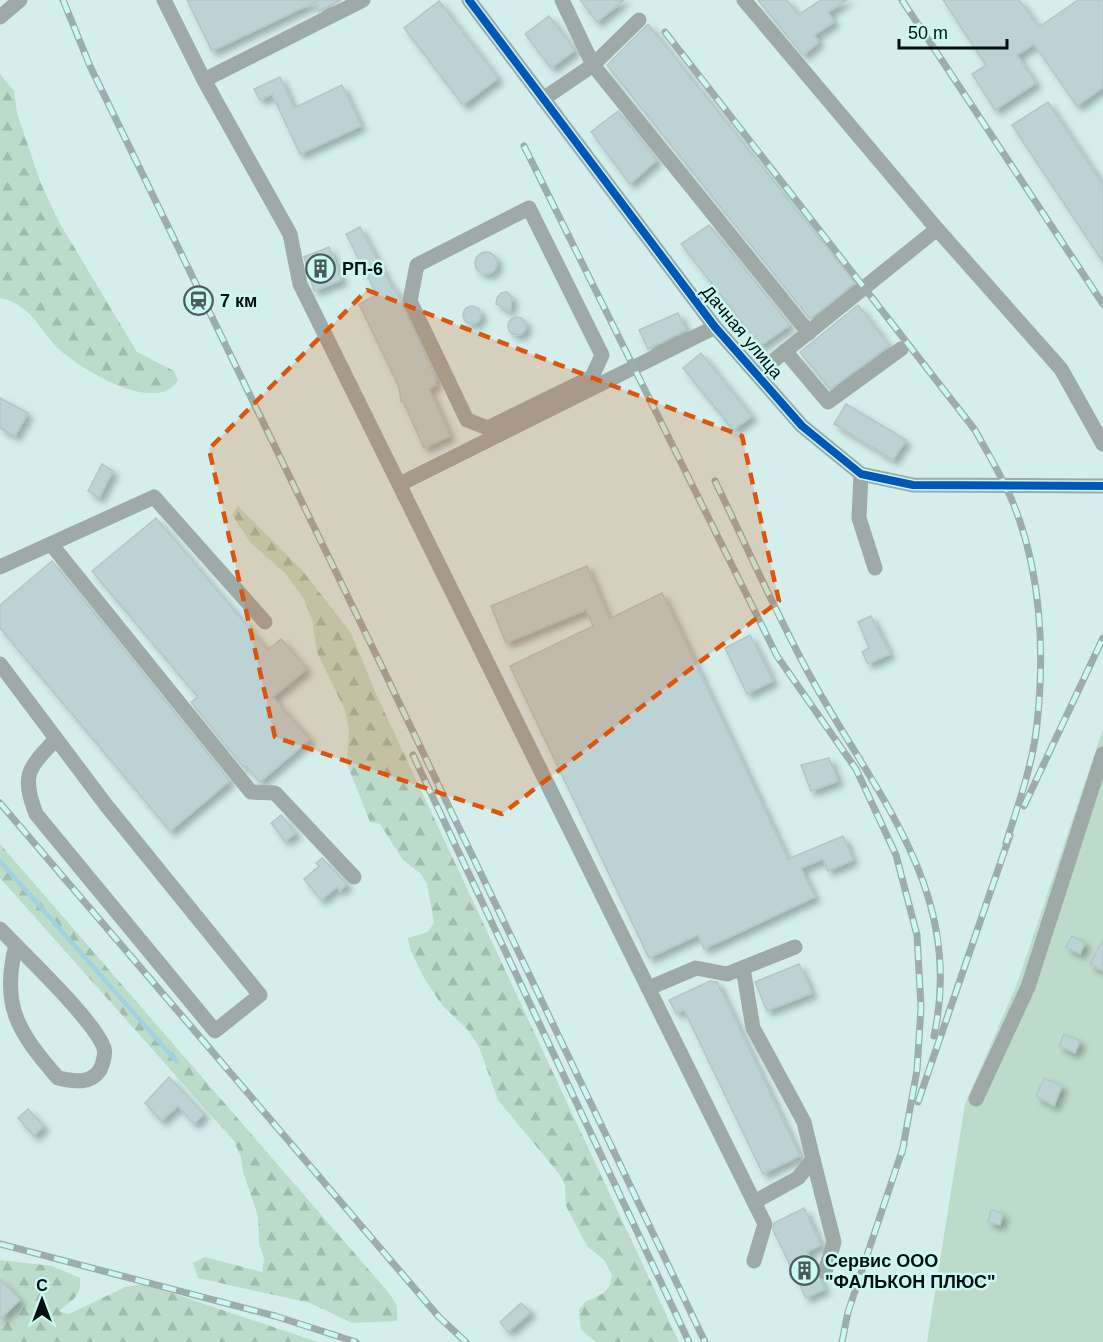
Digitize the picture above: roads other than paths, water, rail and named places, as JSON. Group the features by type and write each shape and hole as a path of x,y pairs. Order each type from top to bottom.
{"street":[{"path":"0,17 20,0"},
{"path":"164,0 204,80 290,234 300,285 765,1224 754,1261"},
{"path":"204,80 363,0"},
{"name":"Дачная улица","path":"469,0 715,327 802,426 861,474 913,484 1103,486"},
{"path":"562,0 593,65 809,333"},
{"path":"744,0 1061,369 1103,444"},
{"path":"543,99 593,65 639,20"},
{"path":"529,208 602,355 592,377 488,428 467,420 410,301 417,265 529,208"},
{"path":"757,374 938,228"},
{"path":"400,484 715,327"},
{"path":"785,351 828,402 901,349"},
{"path":"861,474 859,518 875,568"},
{"path":"0,567 154,497 265,622"},
{"path":"51,544 251,792 275,793 354,877"},
{"path":"0,664 106,805 260,995 215,1031 36,814 26,788 33,763 56,739"},
{"path":"976,1099 1028,987 1103,754"},
{"path":"0,928 16,945 90,1026 104,1048 104,1062 96,1075 81,1082 58,1078 25,1038 6,990 8,969 16,945"},
{"path":"649,988 696,968 727,974 795,947"},
{"path":"743,968 753,1028 804,1122 834,1242 825,1272"},
{"path":"754,1202 798,1178 813,1159"}],"waterway":[{"path":"0,861 177,1062"}],"railway":[{"path":"63,0 90,66 383,669 705,1342"},
{"path":"902,0 1103,304"},
{"path":"665,32 975,430 1013,503 1030,556 1035,584 1041,669 1037,724 1032,754 1006,843"},
{"path":"524,146 777,656 856,769 896,855 917,935 921,1008 917,1070 902,1153"},
{"path":"715,481 796,650 908,844 925,888 937,934 940,983 934,1036"},
{"path":"1024,806 1103,638"},
{"path":"413,755 689,1342"},
{"path":"0,803 439,1317 466,1342"},
{"path":"918,1102 1010,835"},
{"path":"842,1342 848,1312 904,1145"},
{"path":"0,1244 275,1316 356,1342"}],"place":[{"name":"РП-6","path":"321,269"},
{"name":"7 км","path":"199,301"},
{"name":"Сервис ООО \"ФАЛЬКОН ПЛЮС\"","path":"804,1271"}]}
